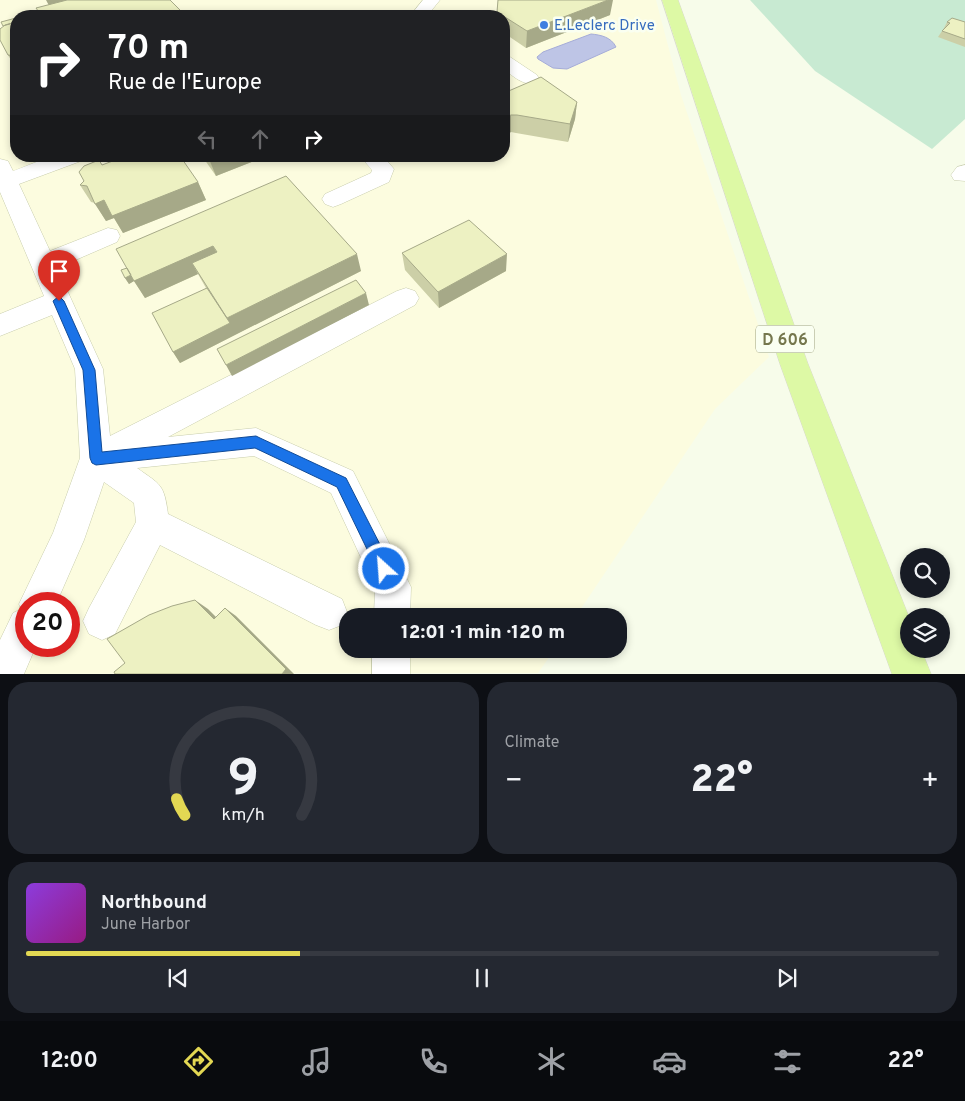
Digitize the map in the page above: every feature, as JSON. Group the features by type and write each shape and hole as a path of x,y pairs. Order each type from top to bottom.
{"main road":[{"name":"D 606","path":"670,0 794,364 912,674"}],"street":[{"path":"510,66 530,79"},
{"path":"43,592 67,540 96,458 89,370 3,173 48,162"},
{"path":"333,199 381,177 383,169 377,162"},
{"path":"43,264 108,236"},
{"path":"96,458 406,298"},
{"path":"0,326 59,301"},
{"path":"96,458 256,442 342,482 393,586 392,608"},
{"path":"96,458 149,495 154,524 102,621"},
{"path":"154,524 329,612"},
{"path":"4,674 15,650"},
{"path":"391,674 392,658"}],"shaded area":[{"path":"0,0 656,0 681,95 769,357 715,409 581,608 339,608 339,658 549,658 538,673 0,674"},
{"path":"750,0 965,0 965,119 932,149 815,71"}],"water":[{"path":"591,34 609,39 616,47 567,69 553,68 537,57 543,52"}],"building":[{"path":"67,0 170,0 180,10 37,10 36,8"},
{"path":"498,0 608,0 527,31 510,20 510,10 497,10"},
{"path":"952,18 965,22 965,39 942,31 950,23 947,22"},
{"path":"10,20 10,24 3,26 1,22"},
{"path":"10,24 10,55 8,55 0,40 0,29"},
{"path":"541,77 577,102 570,124 510,115 510,90"},
{"path":"94,162 100,162 102,165 110,162 184,162 198,182 112,216 104,200 95,204 87,186 80,185 84,181 79,172 84,166"},
{"path":"286,176 357,254 227,318 192,263 217,252 213,246 134,281 116,249"},
{"path":"469,220 507,254 438,292 402,253"},
{"path":"127,268 131,275 125,278 121,270"},
{"path":"356,280 366,293 226,365 217,349"},
{"path":"207,288 230,323 173,352 152,313"},
{"path":"195,600 214,619 225,608 286,669 282,674 115,674 114,672 125,663 107,639 149,615"}],"place":[{"name":"E.Leclerc Drive","path":"544,25"}],"route":[{"path":"59,301 89,370 96,458 256,442 342,482 384,569"}]}
